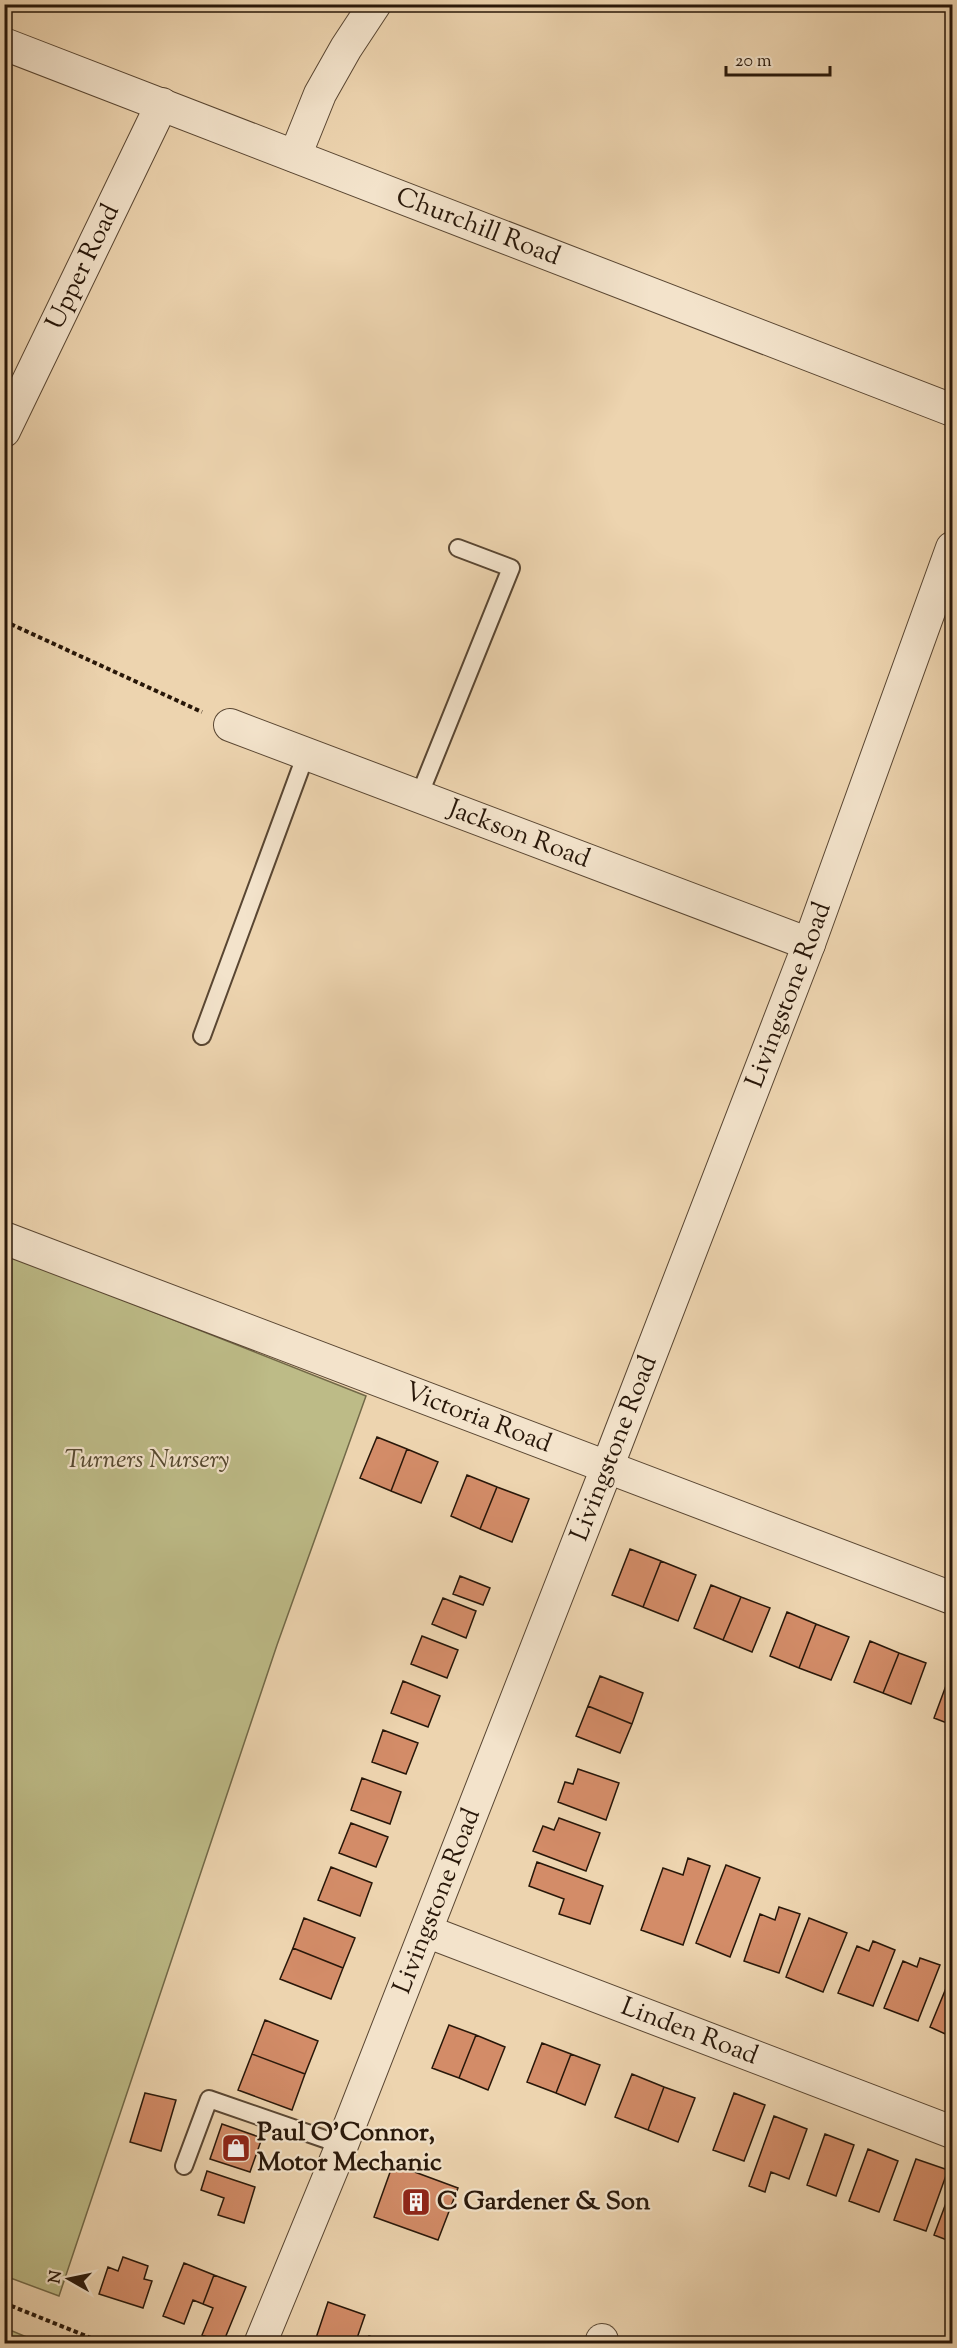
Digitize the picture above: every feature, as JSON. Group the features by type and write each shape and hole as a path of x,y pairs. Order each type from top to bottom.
{"street":[{"path":"295,156 320,94 346,48 375,4"},
{"name":"Churchill Road","path":"4,44 952,410"},
{"name":"Upper Road","path":"4,430 162,104"},
{"name":"Livingstone Road","path":"260,2343 342,2145 608,1466 809,944 952,548"},
{"name":"Jackson Road","path":"230,725 809,944"},
{"name":"Victoria Road","path":"4,1238 952,1598"},
{"name":"Linden Road","path":"426,1931 952,2132"}],"lane":[{"path":"419,796 511,568 458,548"},
{"path":"202,1036 306,754"},
{"path":"183,2166 209,2099 342,2145"}],"path":[{"path":"4,621 230,725"},
{"path":"4,2303 106,2343"}],"green space":[{"name":"Turners Nursery","path":"4,1253 366,1396 277,1645 59,2296 5,2276"},
{"path":"5,2328 41,2343 5,2343"}],"building":[{"path":"377,1437 407,1449 391,1491 360,1478"},
{"path":"407,1449 438,1462 421,1503 391,1491"},
{"path":"467,1475 497,1487 480,1529 451,1516"},
{"path":"497,1487 529,1499 512,1542 480,1529"},
{"path":"630,1549 661,1561 643,1607 612,1595"},
{"path":"661,1561 696,1575 678,1621 643,1607"},
{"path":"460,1576 490,1588 483,1605 453,1594"},
{"path":"711,1585 741,1597 723,1640 694,1628"},
{"path":"741,1597 770,1608 752,1652 723,1640"},
{"path":"443,1598 476,1611 466,1638 432,1624"},
{"path":"787,1612 816,1624 799,1668 770,1656"},
{"path":"816,1624 849,1637 831,1680 799,1668"},
{"path":"422,1636 458,1650 447,1678 411,1664"},
{"path":"870,1641 899,1653 883,1693 854,1682"},
{"path":"899,1653 926,1663 911,1704 883,1693"},
{"path":"952,1673 952,1725 934,1718"},
{"path":"600,1676 643,1693 632,1724 588,1706"},
{"path":"403,1681 440,1696 428,1727 391,1713"},
{"path":"588,1706 632,1724 620,1753 576,1736"},
{"path":"383,1730 418,1743 406,1774 372,1762"},
{"path":"578,1769 619,1783 606,1820 558,1802 565,1782 573,1784"},
{"path":"362,1778 401,1792 390,1824 351,1810"},
{"path":"559,1818 600,1833 586,1871 533,1851 543,1826 554,1830"},
{"path":"351,1823 388,1837 376,1867 339,1853"},
{"path":"688,1858 710,1866 683,1945 641,1930 663,1868 683,1875"},
{"path":"537,1862 603,1886 590,1924 559,1914 564,1899 529,1886"},
{"path":"726,1865 760,1878 730,1957 696,1943"},
{"path":"331,1867 372,1883 360,1916 318,1900"},
{"path":"779,1907 800,1914 779,1973 744,1961 760,1914 775,1920"},
{"path":"304,1918 355,1938 343,1968 293,1948"},
{"path":"809,1918 847,1933 823,1992 786,1977"},
{"path":"873,1941 895,1950 873,2006 838,1993 857,1946 869,1951"},
{"path":"293,1948 343,1968 331,1999 280,1979"},
{"path":"920,1958 940,1965 918,2021 884,2008 903,1961 917,1967"},
{"path":"949,1981 952,1983 952,2037 930,2027"},
{"path":"265,2020 318,2041 305,2074 252,2054"},
{"path":"449,2025 476,2035 459,2078 432,2068"},
{"path":"476,2035 505,2047 488,2090 459,2078"},
{"path":"542,2043 571,2054 556,2093 527,2082"},
{"path":"252,2054 305,2074 292,2110 238,2090"},
{"path":"571,2054 600,2065 585,2105 556,2093"},
{"path":"632,2074 664,2087 648,2130 615,2117"},
{"path":"664,2087 695,2098 678,2142 648,2130"},
{"path":"145,2093 176,2100 161,2151 130,2142"},
{"path":"734,2093 765,2105 744,2161 713,2150"},
{"path":"774,2116 807,2129 789,2179 771,2172 765,2192 749,2186"},
{"name":"Paul O'Connor, Motor Mechanic","path":"222,2124 262,2138 250,2172 210,2159"},
{"path":"825,2134 854,2145 836,2196 807,2185"},
{"path":"868,2149 898,2161 879,2212 849,2201"},
{"path":"916,2159 948,2170 926,2231 894,2220"},
{"name":"C Gardener & Son","path":"393,2164 458,2188 438,2240 374,2217"},
{"path":"207,2171 255,2187 244,2223 218,2215 224,2198 201,2190"},
{"path":"952,2187 952,2242 934,2235"},
{"path":"123,2257 148,2266 144,2279 152,2281 143,2308 99,2294 108,2267 118,2271"},
{"path":"184,2263 214,2275 203,2304 193,2300 184,2324 163,2316"},
{"path":"214,2275 246,2287 223,2343 202,2335 213,2308 203,2304"},
{"path":"328,2302 365,2315 355,2344 314,2344"},
{"path":"369,2336 393,2344 367,2344"}],"place":[{"name":"Paul O'Connor, Motor Mechanic","path":"236,2148"},
{"name":"C Gardener & Son","path":"416,2202"}]}
